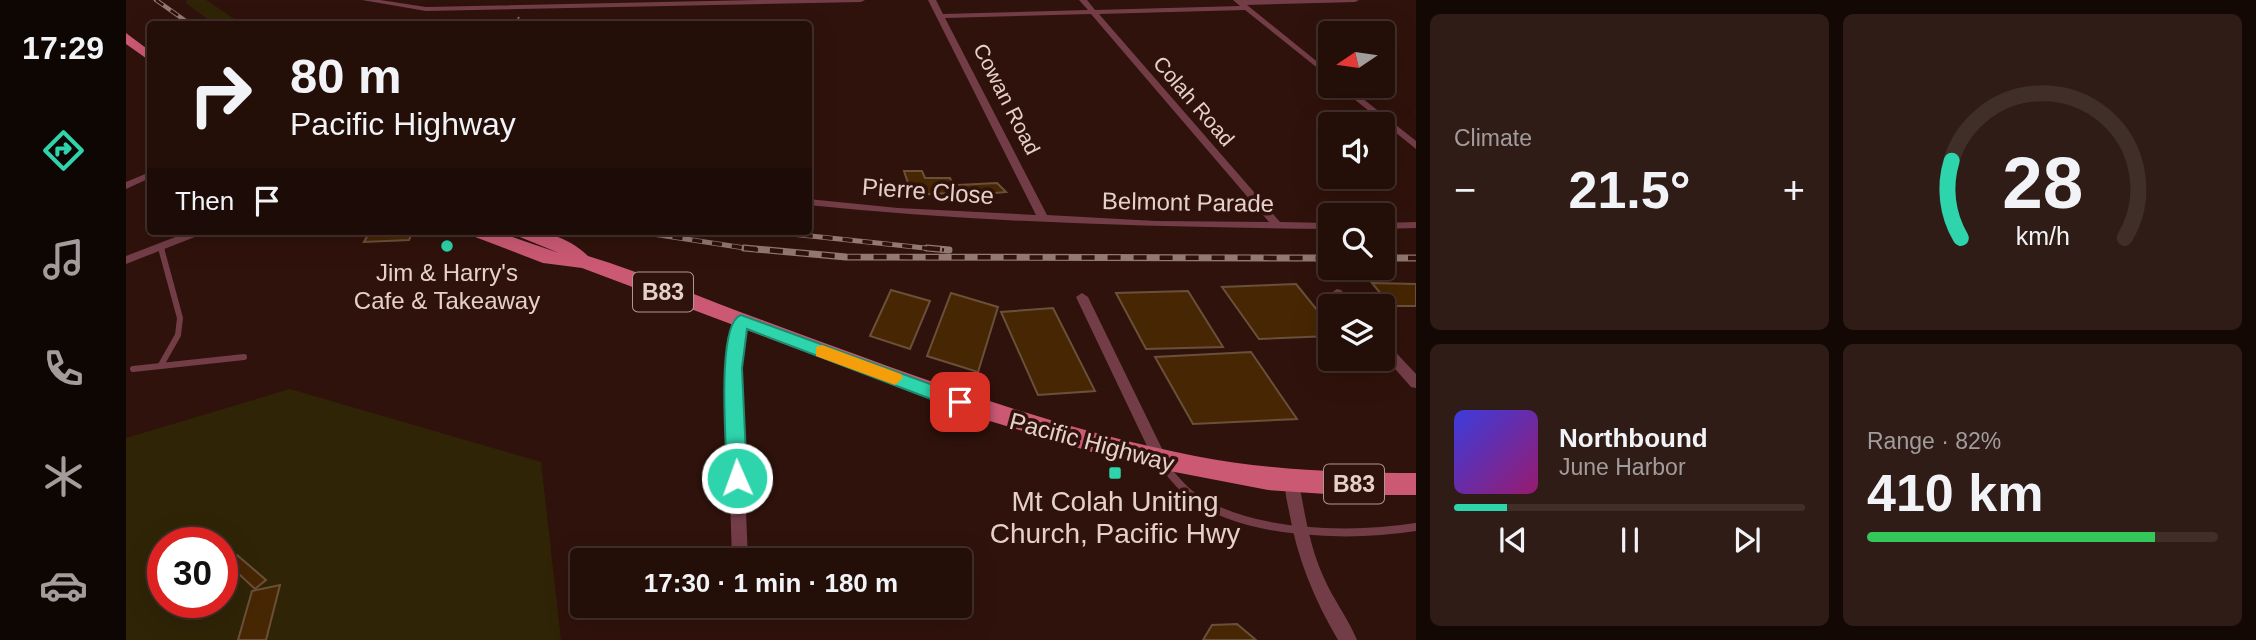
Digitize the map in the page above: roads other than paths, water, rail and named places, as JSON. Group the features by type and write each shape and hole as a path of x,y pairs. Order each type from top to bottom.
{"main road":[{"path":"126,24 147,40"},
{"path":"126,37 147,54"},
{"name":"Pacific Highway","path":"488,235 550,258 585,262 1004,418 1101,449 1162,463 1292,483 1416,484"},
{"name":"Pacific Highway","path":"533,235 563,246 585,262"}],"street":[{"path":"366,0 426,9 559,3 861,0"},
{"name":"Cowan Road","path":"932,0 1044,219"},
{"name":"Colah Road","path":"1083,0 1278,226"},
{"path":"941,16 1094,13 1355,0"},
{"path":"1242,4 1318,66"},
{"path":"1357,98 1416,146"},
{"path":"126,186 147,176"},
{"name":"Pierre Close","path":"812,202 1044,219"},
{"name":"Belmont Parade","path":"1044,219 1318,226"},
{"path":"1395,226 1416,225"},
{"path":"126,260 190,235"},
{"path":"1082,297 1162,463"},
{"path":"740,548 733,368 734,348 741,321"},
{"path":"1395,360 1416,383"},
{"path":"1292,483 1298,528 1319,592 1348,640"}],"lane":[{"path":"161,246 180,318 178,335 162,366"},
{"path":"133,369 244,357"},
{"path":"1162,463 1199,499 1252,519 1331,533 1416,527"}],"railway":[{"path":"156,0 186,21"},
{"path":"659,235 746,248"},
{"path":"801,235 944,250"},
{"path":"746,248 846,257 1318,258"},
{"path":"746,248 758,250"},
{"path":"927,248 949,250"},
{"path":"1395,258 1416,258"}],"place":[{"name":"Jim & Harry's Cafe & Takeaway","path":"447,246"},
{"name":"Mt Colah Uniting Church, Pacific Hwy","path":"1115,473"}]}
